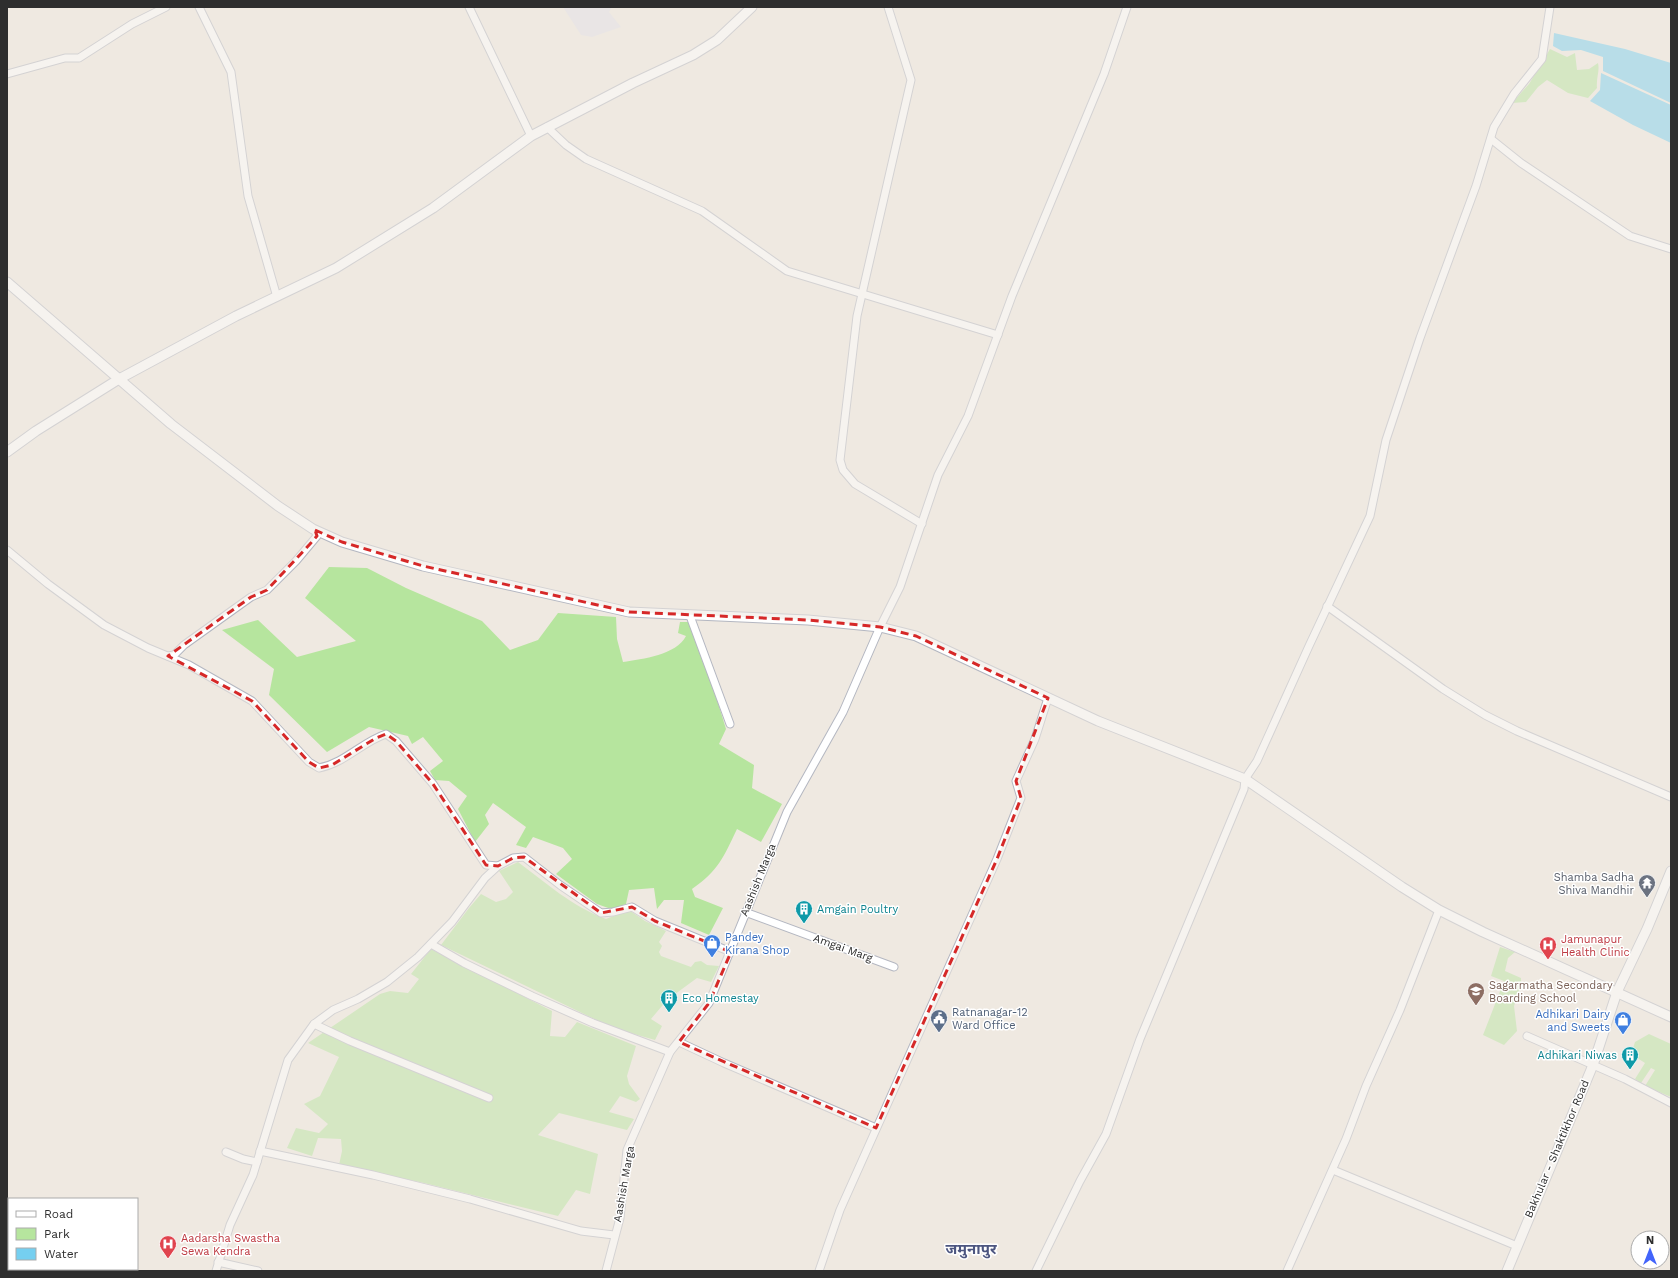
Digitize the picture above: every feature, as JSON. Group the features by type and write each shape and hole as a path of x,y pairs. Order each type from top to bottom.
{"street":[{"path":"7,74 66,58 79,58 132,24 166,7"},
{"path":"198,7 231,72 248,196 277,297"},
{"path":"468,7 531,136"},
{"path":"7,452 119,379 236,316 336,268 433,208 531,136 546,127 633,83 693,55 717,40 752,7"},
{"path":"888,7 911,80 857,316 840,460 843,470 855,484 922,524"},
{"name":"Aashish Marga","path":"606,1271 614,1235 620,1218 627,1150 670,1052 709,1003 788,809 843,712 880,626 900,587 938,476 968,416 1012,296 1054,191 1104,74 1127,7"},
{"path":"1036,1271 1080,1181 1106,1134 1140,1039 1244,789 1245,779 1257,761 1327,606 1370,516 1386,440 1420,338 1476,186 1494,127 1514,94 1542,59 1550,7"},
{"path":"546,127 566,145 586,159 702,211 787,271 998,335"},
{"path":"1491,139 1521,163 1630,236 1671,249"},
{"path":"7,282 171,424 278,506 315,530 342,542 493,583 629,612 690,616 808,620 880,626 916,636 1098,721 1245,779 1402,887 1439,910 1483,932 1671,1017"},
{"path":"168,656 174,655 184,645 252,597 267,590 310,544 316,536 315,530"},
{"path":"7,550 48,584 104,625 148,648 190,665 252,701 309,762 319,768 332,765 376,738 386,734 396,741 433,784 486,865 498,866"},
{"path":"1327,606 1442,689 1485,715 1517,731 1671,797"},
{"path":"690,616 730,724"},
{"path":"819,1271 840,1210 997,859 1021,798 1016,781 1035,739 1048,698"},
{"path":"216,1271 230,1225 253,1175 288,1060 314,1024 333,1010 358,999 387,982 431,944 452,922 485,878 498,866 513,858 524,858 560,886 601,913 613,912 632,907 655,921 731,952"},
{"name":"Bakhular - Shaktikhor Road","path":"1506,1271 1592,1065 1617,992 1647,929 1671,870"},
{"path":"1287,1271 1333,1170 1366,1086 1403,1003 1439,910"},
{"name":"Amgai Marg","path":"746,912 894,966"},
{"path":"431,944 464,963 593,1024 670,1052"},
{"path":"314,1024 357,1044 489,1098"},
{"path":"1527,1036 1625,1079 1671,1103"},
{"path":"679,1042 724,1063 876,1128"},
{"path":"260,1151 373,1175 470,1199 581,1231 614,1235"},
{"path":"226,1152 242,1159 257,1162"},
{"path":"1333,1170 1517,1246"},
{"path":"218,1262 258,1271"}],"highlighted area":[{"path":"315,530 342,542 423,566 629,612 808,620 880,627 916,636 1048,698 1016,781 1021,798 997,859 876,1128 679,1042 709,1003 731,952 655,921 632,907 601,913 524,857 513,858 498,866 486,865 433,784 396,741 386,734 376,738 332,765 319,768 309,762 252,701 168,656 251,597 267,590 317,536"}],"shaded area":[{"path":"563,7 612,7 609,12 621,27 592,37 581,35"}],"green space":[{"path":"1550,49 1567,57 1575,53 1577,70 1589,69 1598,63 1599,69 1597,88 1588,98 1568,93 1547,80 1538,87 1526,102 1512,103 1529,84"},
{"path":"329,567 367,568 406,588 482,621 510,650 538,640 558,613 616,617 617,639 623,662 658,655 675,648 686,636 678,633 680,622 693,622 726,729 719,744 754,765 752,788 782,804 761,842 737,829 719,863 708,876 692,889 695,897 723,908 709,935 681,923 684,900 664,900 657,909 654,888 629,890 626,904 611,909 597,904 556,874 572,859 563,848 533,837 526,848 516,845 526,827 493,803 485,815 489,824 475,842 458,809 467,796 449,781 435,780 430,771 443,761 423,737 412,744 408,736 369,727 327,752 269,695 274,669 222,630 258,620 297,657 356,641 305,598"},
{"path":"518,862 560,894 594,914 606,919 629,910 645,921 666,931 659,942 662,946 659,952 661,956 691,967 695,962 701,961 707,965 719,966 711,982 697,978 667,1000 651,1019 662,1026 655,1040 613,1028 441,945 481,894 496,902 506,899 513,892 499,871"},
{"path":"1500,947 1515,952 1508,958 1505,971 1521,978 1521,986 1514,1006 1517,1031 1504,1045 1483,1035 1504,981 1491,976"},
{"path":"431,949 552,1011 550,1036 565,1037 577,1022 636,1046 627,1076 629,1084 640,1099 636,1102 620,1096 609,1112 634,1119 627,1130 559,1113 538,1135 598,1154 590,1194 576,1190 558,1216 424,1183 339,1165 342,1151 341,1139 318,1138 312,1156 287,1148 296,1128 319,1133 328,1124 304,1104 320,1096 339,1057 308,1043 380,994 390,991 408,993 419,979 411,974"},
{"path":"1649,1034 1671,1044 1671,1097 1645,1086 1655,1070 1651,1068 1641,1083 1635,1079 1645,1063 1631,1054 1635,1042"}],"water":[{"path":"1554,33 1625,49 1671,63 1671,103 1603,71 1603,57 1581,50 1562,51 1553,46"},
{"path":"1601,73 1671,105 1671,143 1633,125 1590,101 1600,90"}],"place":[{"name":"Shamba Sadha Shiva Mandhir","path":"1647,898"},
{"name":"Amgain Poultry","path":"804,924"},
{"name":"Pandey Kirana Shop","path":"712,958"},
{"name":"Jamunapur Health Clinic","path":"1548,960"},
{"name":"Sagarmatha Secondary Boarding School","path":"1476,1006"},
{"name":"Eco Homestay","path":"669,1013"},
{"name":"Ratnanagar-12 Ward Office","path":"939,1033"},
{"name":"Adhikari Dairy and Sweets","path":"1623,1035"},
{"name":"Adhikari Niwas","path":"1630,1070"},
{"name":"Aadarsha Swastha Sewa Kendra","path":"168,1259"}],"district":[{"name":"जमुनापुर","path":"971,1249"}]}
